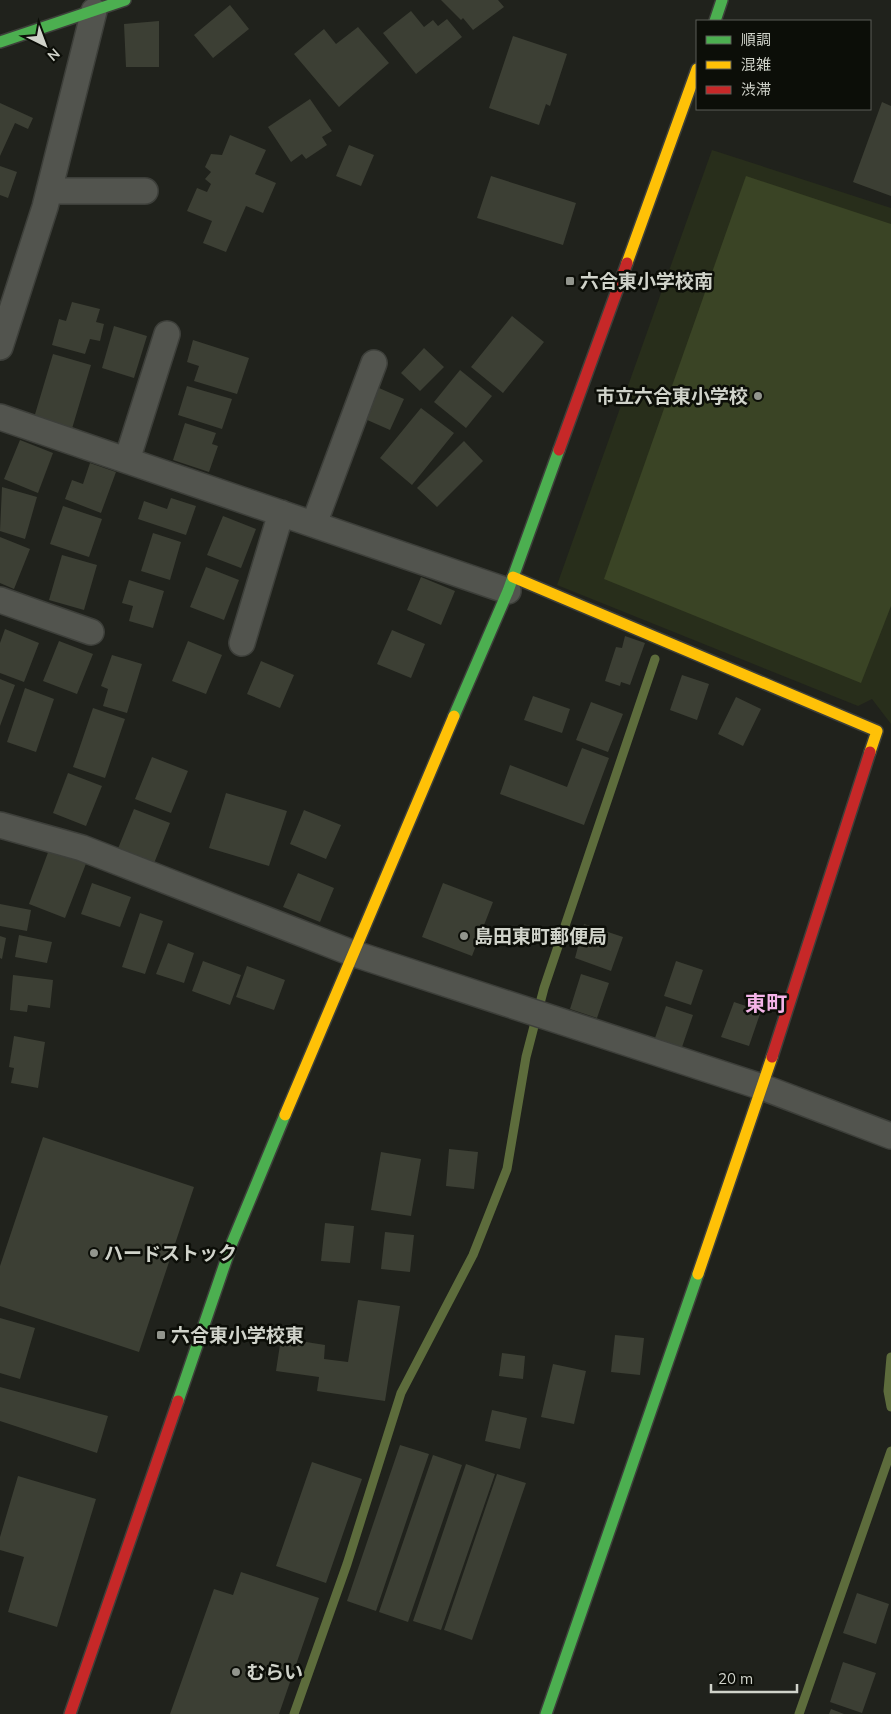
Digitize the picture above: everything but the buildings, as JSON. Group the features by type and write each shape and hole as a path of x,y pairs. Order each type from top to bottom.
{"street":[{"path":"714,20 722,0"},
{"path":"0,42 112,4"},
{"path":"0,347 49,191 112,4"},
{"path":"70,1714 232,1243 352,953 511,584 696,72"},
{"path":"49,191 145,190"},
{"path":"127,460 167,334"},
{"path":"314,524 374,363"},
{"path":"0,417 314,524 511,584 877,731 882,745 546,1714"},
{"path":"242,643 281,513"},
{"path":"0,600 91,632"},
{"path":"0,824 82,848 352,953 762,1087 891,1136"}],"shaded area":[{"name":"市立六合東小学校","path":"712,150 891,208 891,724 872,699 858,706 557,585"},
{"name":"市立六合東小学校","path":"746,176 891,224 891,606 861,683 604,579"}],"waterway":[{"path":"294,1714 347,1564 401,1393 473,1255 507,1169 526,1057 544,988 655,659"},
{"path":"891,1357 888,1391 891,1407"},
{"path":"799,1714 891,1451"}],"traffic: fast":[{"path":"0,42 125,0"},
{"path":"715,20 722,0"},
{"path":"454,716 508,591 559,450"},
{"path":"178,1401 232,1243 285,1115"},
{"path":"546,1714 698,1274"}],"traffic: slow":[{"path":"627,263 696,72"},
{"path":"513,577 877,731 870,752"},
{"path":"285,1115 454,716"},
{"path":"698,1274 772,1057"}],"traffic: jam":[{"path":"559,450 627,263"},
{"path":"772,1057 870,752"},
{"path":"70,1714 178,1401"}],"place":[{"name":"六合東小学校南","path":"570,281"},
{"name":"市立六合東小学校","path":"758,396"},
{"name":"島田東町郵便局","path":"464,936"},
{"name":"ハードストック","path":"94,1253"},
{"name":"六合東小学校東","path":"161,1335"},
{"name":"むらい","path":"236,1672"}],"district":[{"name":"東町","path":"766,1004"}]}
